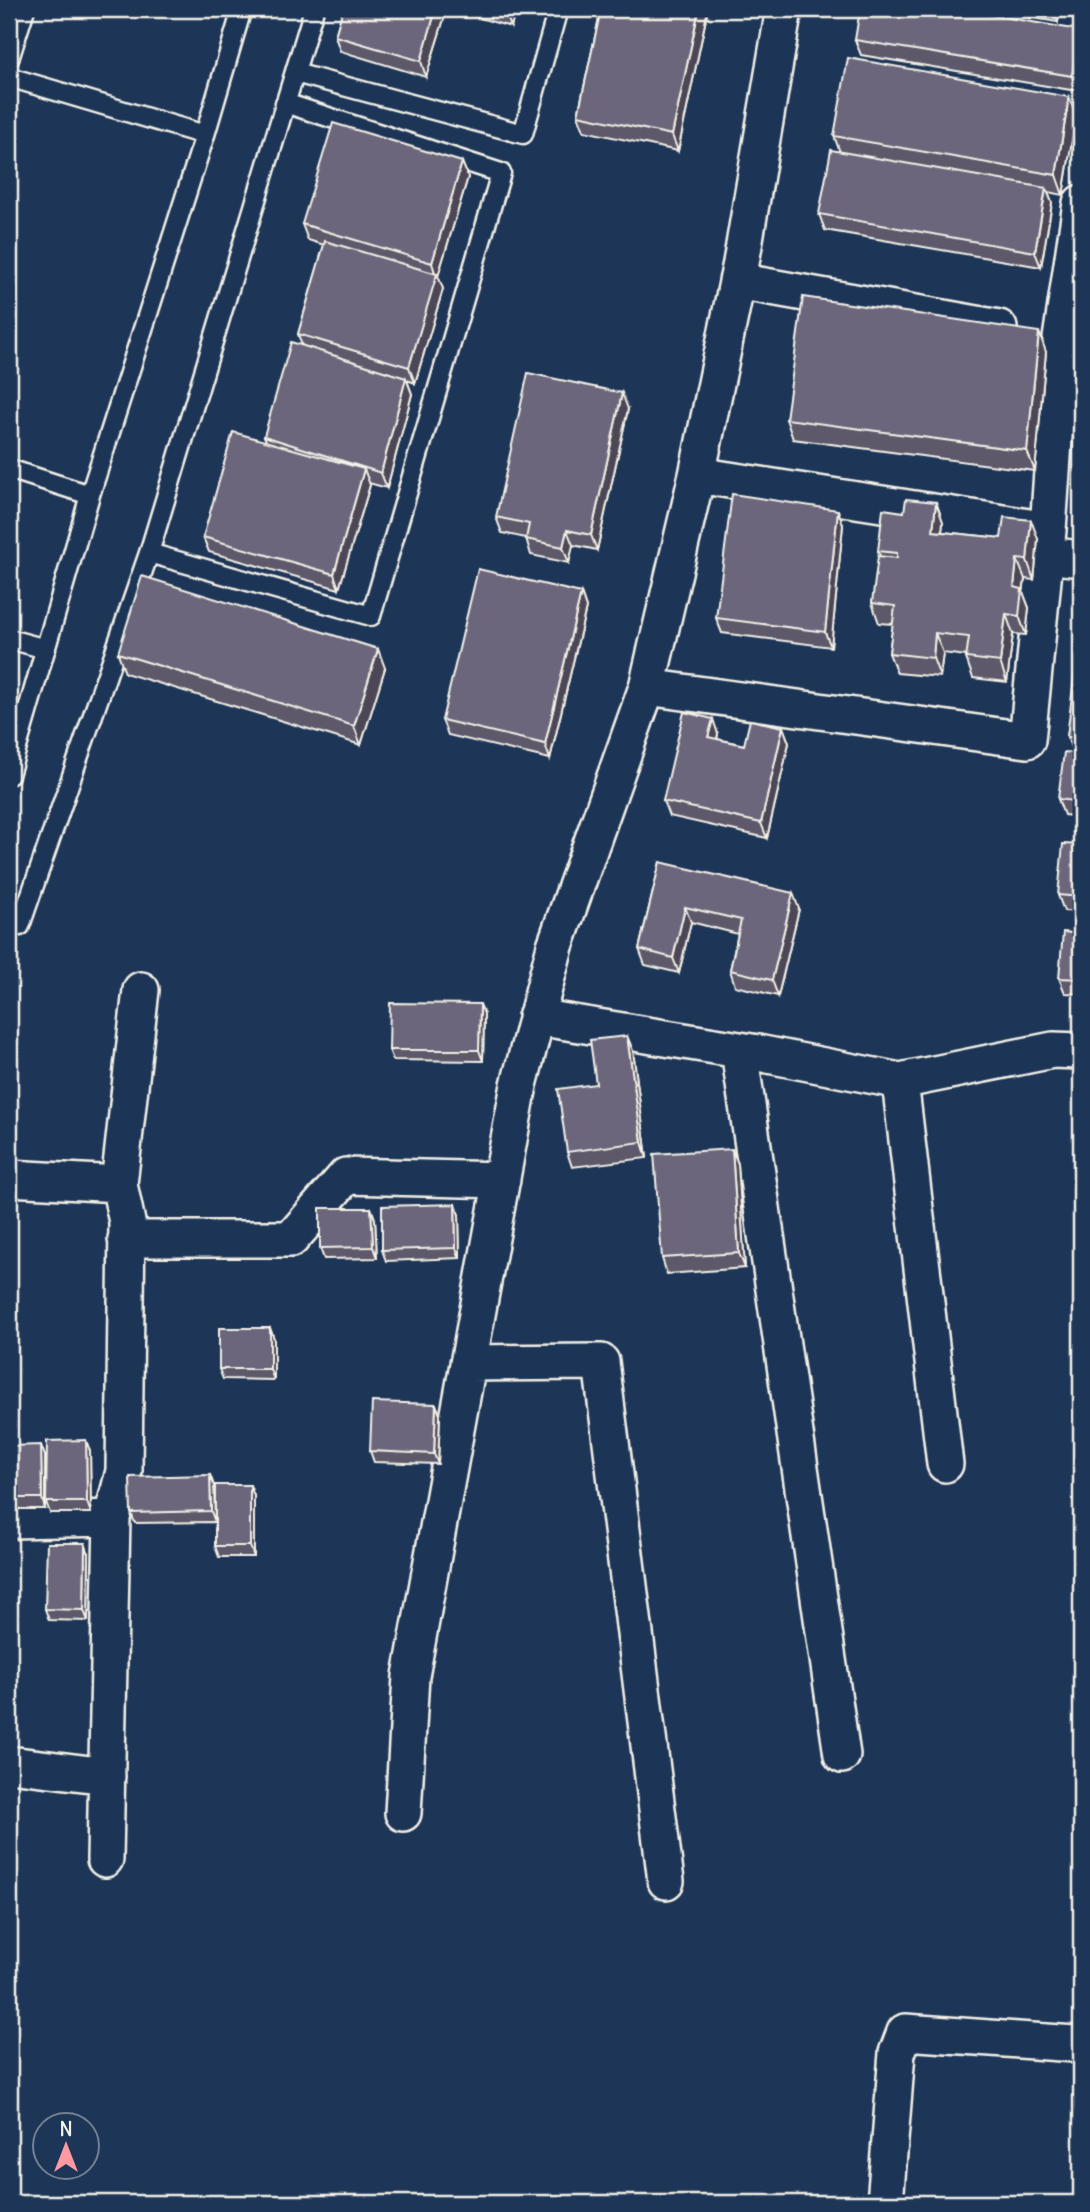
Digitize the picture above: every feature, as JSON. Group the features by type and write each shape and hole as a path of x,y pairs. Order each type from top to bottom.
{"street":[{"path":"403,1813 411,1676 519,1085 555,946 647,687 737,281 784,9"},
{"path":"647,687 1027,740 1047,542 1061,339 1081,203"},
{"path":"737,281 1061,339"},
{"path":"696,475 1047,542 1081,559"},
{"path":"105,1859 112,1518 124,1471 127,1222 119,1184 141,990"},
{"path":"536,1017 739,1050 901,1081 1054,1051 1081,1051"},
{"path":"739,1050 842,1755"},
{"path":"901,1081 945,1464"},
{"path":"126,1239 292,1239 346,1176 502,1180"},
{"path":"9,1178 119,1184"},
{"path":"468,1363 601,1362 666,1881"},
{"path":"9,1520 112,1518"},
{"path":"9,1764 107,1776"},
{"path":"885,2203 897,2053 905,2032 1075,2044 1081,2047"}],"lane":[{"path":"9,59 25,9"},
{"path":"9,775 90,495 205,135 242,9"},
{"path":"20,926 149,553 314,9"},
{"path":"295,73 523,134 558,9"},
{"path":"9,77 205,135"},
{"path":"149,553 371,616 501,173 285,103"},
{"path":"9,469 90,495"},
{"path":"9,639 46,649"}],"building":[{"path":"343,9 436,9 421,61 335,36"},
{"path":"601,9 699,9 672,135 578,115"},
{"path":"860,9 956,9 1079,30 1072,76 855,40"},
{"path":"848,58 1069,97 1056,175 834,136"},
{"path":"333,123 462,162 432,263 302,224"},
{"path":"831,150 1046,188 1035,252 819,214"},
{"path":"325,241 437,274 409,367 298,334"},
{"path":"803,297 1039,332 1027,451 786,419"},
{"path":"291,342 406,378 381,473 264,436"},
{"path":"528,373 622,393 591,535 567,530 563,547 526,539 529,524 496,517"},
{"path":"233,432 364,469 334,574 203,537"},
{"path":"732,494 838,510 825,632 716,618"},
{"path":"906,499 936,502 933,531 1001,538 1004,517 1031,520 1027,560 1017,559 1014,587 1022,589 1019,616 1006,614 1000,662 966,658 969,637 935,633 933,658 889,653 895,606 872,603 878,556 897,558 897,553 878,551 883,509 904,512"},
{"path":"478,569 581,593 545,744 442,720"},
{"path":"142,576 378,649 354,726 118,653"},
{"path":"1077,651 1081,651 1081,738 1067,737"},
{"path":"684,712 713,719 708,737 744,745 750,720 783,727 761,823 663,801"},
{"path":"1064,752 1081,754 1081,802 1058,799"},
{"path":"1063,844 1081,845 1081,897 1058,895"},
{"path":"660,862 793,893 772,980 730,970 741,920 685,907 673,958 639,949"},
{"path":"1063,932 1081,934 1081,979 1059,978"},
{"path":"390,1003 480,1004 479,1050 389,1050"},
{"path":"627,1036 642,1142 567,1152 558,1089 596,1084 590,1040"},
{"path":"732,1149 739,1253 662,1258 654,1154"},
{"path":"455,1204 456,1248 382,1250 382,1206"},
{"path":"320,1208 371,1208 373,1247 320,1248"},
{"path":"219,1328 270,1328 270,1369 219,1369"},
{"path":"372,1402 436,1404 434,1454 370,1451"},
{"path":"86,1440 87,1502 46,1502 47,1441"},
{"path":"41,1445 42,1498 9,1498 9,1446"},
{"path":"210,1475 211,1511 131,1513 130,1477"},
{"path":"215,1485 250,1485 250,1546 215,1546"},
{"path":"47,1543 85,1543 84,1610 45,1609"}]}
